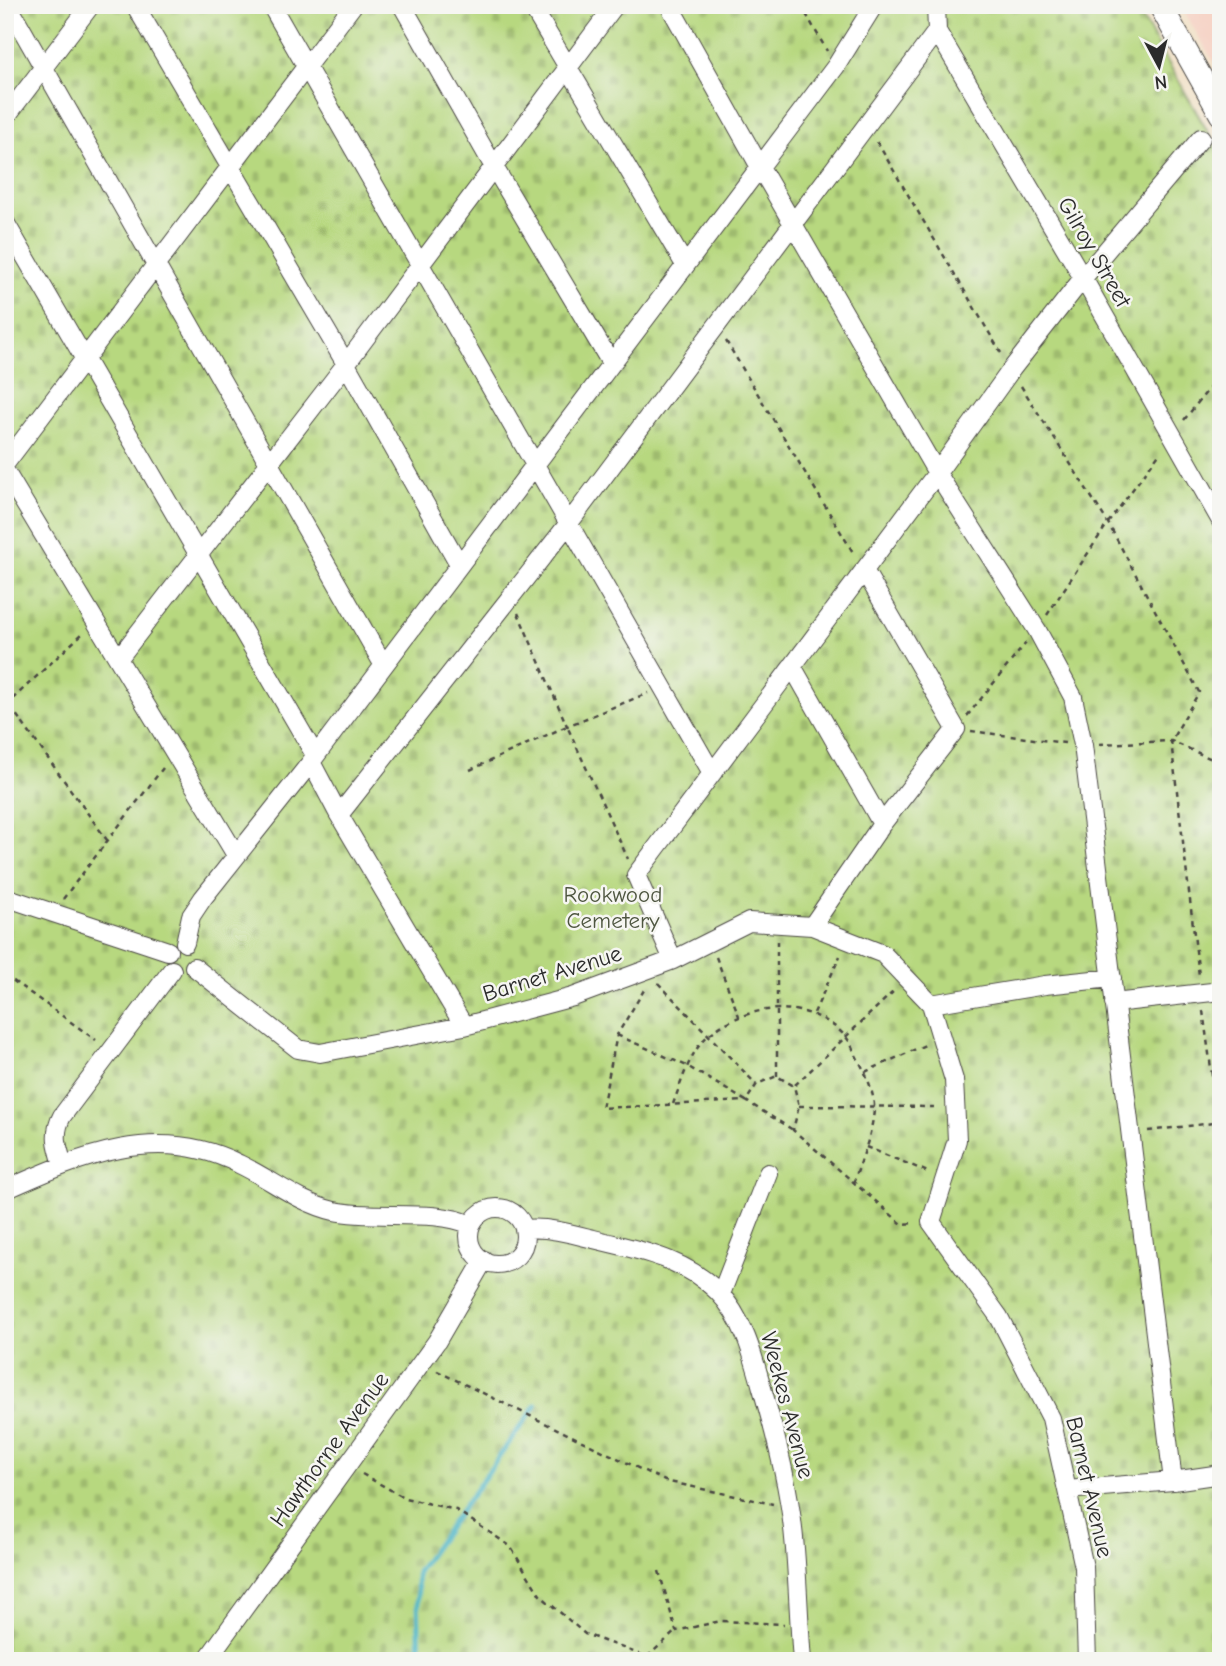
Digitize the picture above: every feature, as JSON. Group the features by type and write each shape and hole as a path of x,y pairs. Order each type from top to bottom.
{"main road":[{"path":"1160,5 1221,114"}],"street":[{"path":"8,5 383,664"},
{"path":"5,118 91,5"},
{"path":"135,5 346,364 459,564"},
{"path":"271,5 712,773"},
{"path":"5,464 354,5"},
{"path":"402,5 494,167 611,363"},
{"path":"531,5 685,265"},
{"path":"119,658 346,364 615,5"},
{"path":"669,5 937,472 1037,630 1073,698 1083,745 1173,1481"},
{"path":"185,943 195,908 313,758 836,66 874,5"},
{"name":"Gilroy Street","path":"936,5 937,31 1083,278 1221,521"},
{"path":"339,815 569,523 937,31"},
{"path":"673,960 636,875 1011,370 1083,278 1201,138"},
{"path":"5,222 86,358 313,758 339,815 464,1026"},
{"path":"5,471 236,855"},
{"path":"812,926 882,824 956,729 864,570"},
{"path":"792,666 882,824"},
{"path":"5,897 167,951"},
{"name":"Barnet Avenue","path":"194,967 298,1049 320,1053 464,1026 573,998 673,960 749,922 812,926 883,954 930,1004 954,1080 957,1140 931,1222 999,1317 1051,1418 1084,1567 1087,1661"},
{"path":"176,943 193,947 197,958 194,967 183,973 172,970 166,960 167,951 176,943"},
{"path":"63,1164 56,1144 58,1123 172,970"},
{"path":"930,1004 1045,985 1112,978"},
{"path":"1114,1003 1221,991"},
{"path":"5,1190 63,1164 131,1147 158,1144 184,1146 235,1161 292,1194 328,1209 365,1215 442,1218 471,1225"},
{"path":"721,1294 768,1173"},
{"path":"500,1208 513,1212 523,1223 526,1237 521,1250 511,1260 497,1264 484,1260 471,1245 471,1225 486,1210 500,1208"},
{"name":"Weekes Avenue","path":"525,1230 543,1229 662,1257 695,1273 721,1294 739,1323 759,1377 772,1424 795,1547 802,1661"},
{"name":"Hawthorne Avenue","path":"206,1661 437,1341 484,1260"},
{"path":"1067,1490 1221,1474"}],"path":[{"path":"801,5 836,66"},
{"path":"867,124 1011,370 1108,523 1199,692 1171,741 1221,1139"},
{"path":"717,326 864,570"},
{"path":"956,729 1037,630 1108,523 1215,381"},
{"path":"512,597 567,726 636,875"},
{"path":"5,706 95,623"},
{"path":"470,770 663,687"},
{"path":"5,699 107,840"},
{"path":"956,729 1083,745 1171,741 1221,763"},
{"path":"53,913 174,754"},
{"path":"777,923 777,1076"},
{"path":"814,1013 847,940"},
{"path":"710,941 739,1016"},
{"path":"673,960 654,978 757,1084"},
{"path":"5,975 112,1052"},
{"path":"794,1086 907,979"},
{"path":"648,984 617,1035 602,1108 746,1101"},
{"path":"673,1104 687,1066 708,1035 739,1016 776,1008 814,1013 845,1036 865,1072 874,1108 866,1147 854,1181"},
{"path":"617,1035 687,1066 793,1130 902,1224 931,1222"},
{"path":"865,1072 941,1038"},
{"path":"746,1101 757,1084 777,1076"},
{"path":"777,1076 794,1086 799,1105 793,1130"},
{"path":"799,1105 956,1107"},
{"path":"1131,1133 1220,1122"},
{"path":"866,1147 944,1178"},
{"path":"421,1363 665,1481 789,1507"},
{"path":"348,1465 405,1498 456,1510 468,1517 510,1546 540,1595 584,1634 647,1657"},
{"path":"659,1571 677,1631"},
{"path":"643,1661 677,1631 721,1620 799,1625"}],"shaded area":[{"path":"1180,5 1221,5 1221,74"}],"green space":[{"name":"Rookwood Cemetery","path":"5,5 1135,5 1221,155 1221,1661 5,1661"}],"waterway":[{"path":"420,1661 417,1572 536,1405"}]}
